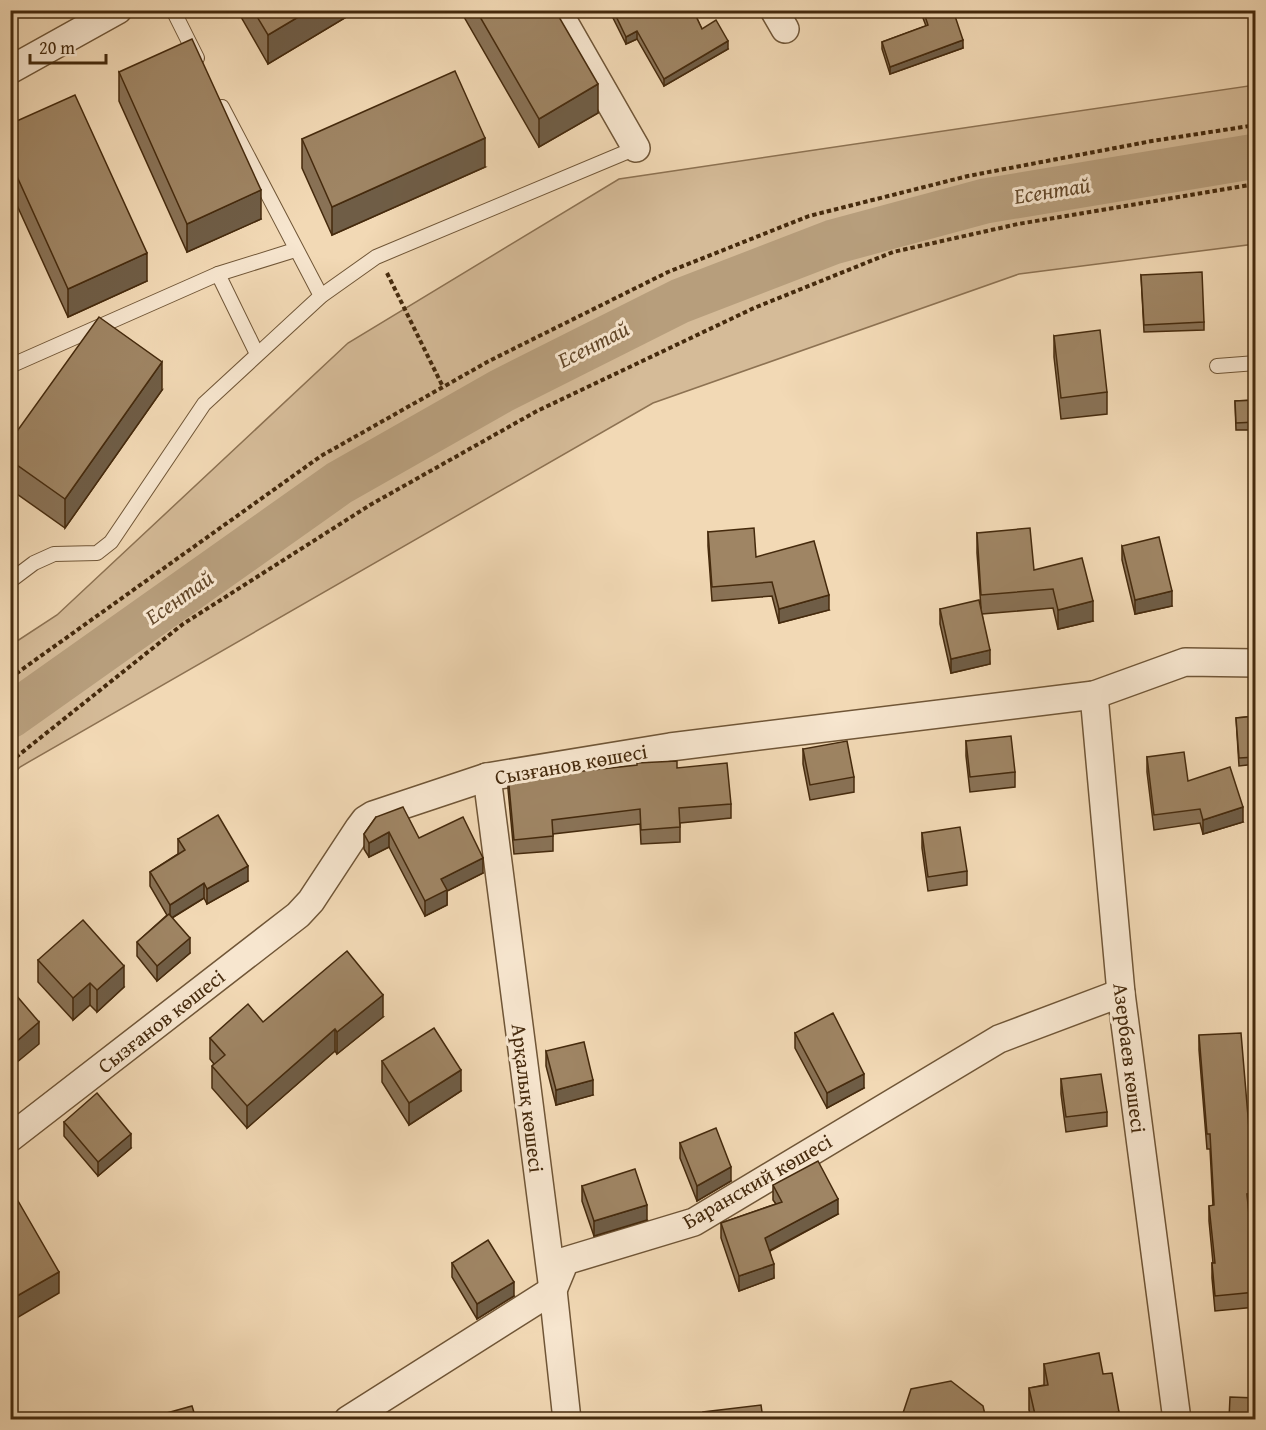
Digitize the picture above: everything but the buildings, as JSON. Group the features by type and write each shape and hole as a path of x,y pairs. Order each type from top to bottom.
{"street":[{"path":"10,70 118,10"},
{"path":"556,10 636,148"},
{"name":"Сызғанов көшесі","path":"10,1138 298,915 311,901 365,820 373,815 487,777 670,747 1094,695 1185,662 1256,663"},
{"name":"Азербаев көшесі","path":"1094,695 1121,993 1178,1419"},
{"name":"Арқалық көшесі","path":"487,777 553,1290 567,1419"},
{"name":"Баранский көшесі","path":"553,1290 565,1261 694,1222 999,1039 1121,993"},
{"path":"348,1419 553,1290"}],"lane":[{"path":"173,10 201,65"},
{"path":"216,96 321,296"},
{"path":"10,581 34,563 54,554 97,553 111,542 204,404 321,296 376,257 636,148"},
{"path":"10,366 218,274 295,250"},
{"path":"218,274 257,354"},
{"path":"1217,366 1256,363"}],"path":[{"path":"10,678 321,456 500,356 668,272 809,216 968,176 1152,141 1256,125"},
{"path":"10,762 183,624 370,505 537,411 744,313 893,252 1018,224 1256,184"},
{"path":"376,257 390,278 443,387"}],"shaded area":[{"path":"1255,85 1255,244 1019,274 653,403 20,767 11,777 11,645 57,615 348,343 619,179"}],"waterway":[{"name":"Есентай","path":"10,716 339,483 501,391 680,301 833,242 985,201 1256,156"}]}
